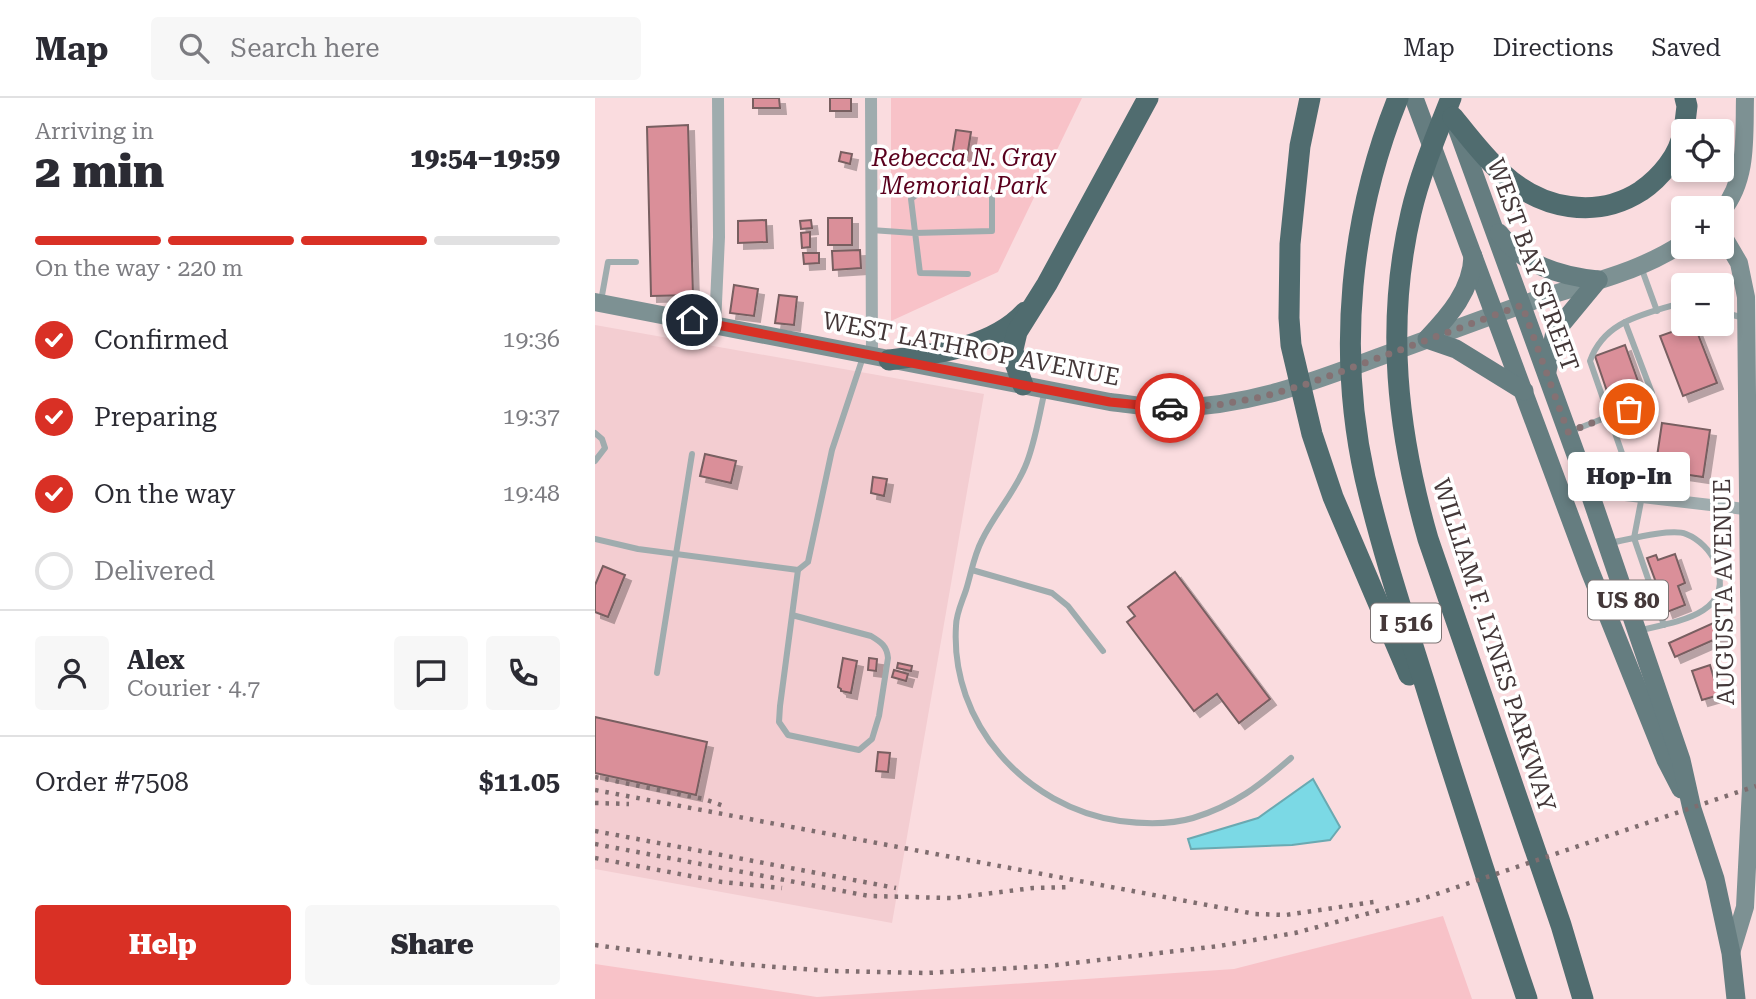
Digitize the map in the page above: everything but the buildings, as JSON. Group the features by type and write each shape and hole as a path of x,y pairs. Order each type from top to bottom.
{"highway":[{"path":"1023,385 1013,349 1017,332 1047,284 1148,98"},
{"path":"1310,98 1300,146 1290,244 1291,345 1312,434 1333,497 1402,657 1469,829"},
{"name":"I 516","path":"1398,98 1378,152 1357,244 1351,343 1355,415 1365,475 1381,543 1469,829 1527,999"},
{"path":"1685,98 1685,119"},
{"path":"1450,104 1488,159 1522,189 1542,199 1582,208 1605,207 1629,199 1652,184 1671,160"},
{"name":"WILLIAM F. LYNES PARKWAY","path":"1450,104 1427,156 1411,214 1398,302 1397,380 1403,425 1412,483 1428,539 1561,925 1583,999"},
{"path":"875,357 923,356 975,343 1017,320 1031,306"}],"main road":[{"name":"WEST BAY STREET","path":"1414,98 1603,604 1666,760 1692,808"},
{"path":"1731,196 1741,173 1745,98"},
{"name":"WEST BAY STREET","path":"1450,104 1639,631 1681,760 1692,808 1715,878 1731,953 1736,999"},
{"path":"1492,224 1516,251 1535,264 1573,278 1598,280"},
{"name":"WEST LATHROP AVENUE","path":"598,302 1110,402 1171,408 1217,405 1262,397 1310,383 1640,265 1671,249"},
{"path":"1473,252 1472,265 1461,298 1427,340 1456,349 1524,391"},
{"name":"AUGUSTA AVENUE","path":"1731,953 1752,872 1752,423 1746,297 1739,263 1734,254"},
{"path":"1546,373 1555,332 1598,280"}],"street":[{"path":"715,325 719,237 717,98"},
{"path":"871,98 875,357"},
{"path":"1588,488 1608,493 1752,509"}],"lane":[{"path":"871,230 914,233 992,231 992,193 920,192 911,199 914,233 921,273 968,274"},
{"path":"598,302 608,262 636,262"},
{"path":"1640,265 1657,311"},
{"path":"1664,625 1634,538 1642,496 1638,475 1624,459 1590,361 1595,346 1617,324 1671,306"},
{"path":"1734,315 1746,318"},
{"path":"1568,432 1648,401 1651,393 1625,322"},
{"path":"792,615 871,636 887,650 879,716 872,739 859,750 788,735 779,722 792,615 798,570 807,562 811,551 832,450 875,357"},
{"path":"1045,389 1025,467 981,541 955,624 957,660 964,693 977,725 1006,764 1028,784 1095,817 1147,824 1191,818 1224,807 1255,789 1291,758"},
{"path":"595,433 602,439 605,448 595,461"},
{"path":"657,673 692,454"},
{"path":"1608,543 1684,533 1711,552 1721,578 1717,599 1702,612 1639,631"},
{"path":"595,539 676,554 798,570"},
{"path":"972,570 1052,593 1069,606 1103,651"}],"shaded area":[{"path":"595,325 984,394 892,923 595,869"}],"green space":[{"name":"Rebecca N. Gray Memorial Park","path":"891,98 1082,98 998,272 891,321"},
{"path":"1443,916 1472,999 595,999 595,964 817,997 1234,969"}],"water":[{"path":"1313,779 1340,827 1330,840 1292,845 1191,849 1188,839 1258,818"}],"railway":[{"path":"595,777 704,799 724,806"},
{"path":"595,945 736,964 832,971 927,973 1048,966 1219,946 1295,933 1422,899 1756,786"},
{"path":"595,790 1255,914 1286,915 1380,901"},
{"path":"595,803 629,804"},
{"path":"595,831 896,888"},
{"path":"595,844 869,896 952,898 1033,888 1071,887"},
{"path":"595,858 722,882 782,888"}],"way so far":[{"path":"1170,408 1217,405 1262,397 1310,383 1522,305 1568,432 1629,409"}],"place":[{"name":"Hop-In","path":"1629,409"}],"route":[{"path":"692,320 1110,402 1170,408"}]}
